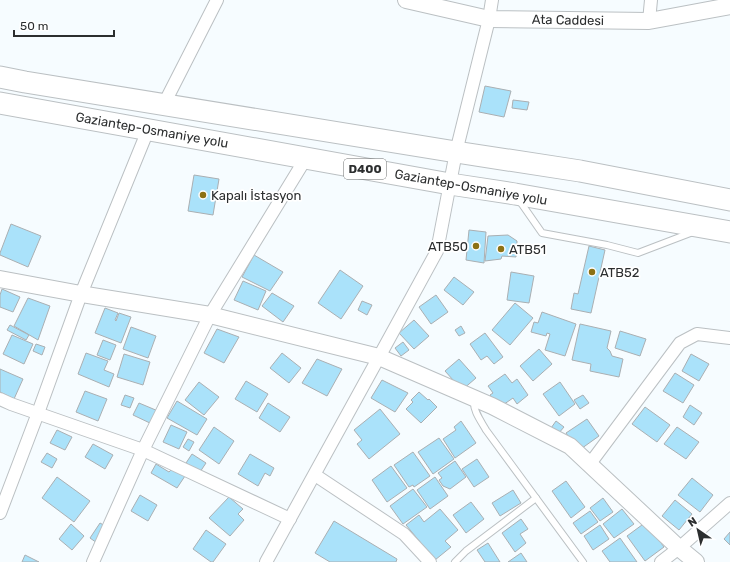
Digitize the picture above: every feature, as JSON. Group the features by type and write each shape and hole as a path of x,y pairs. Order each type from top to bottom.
{"highway":[{"name":"Gaziantep-Osmaniye yolu","path":"0,77 580,171 730,200"},
{"name":"Gaziantep-Osmaniye yolu","path":"1,105 730,232"}],"street":[{"path":"164,104 217,0"},
{"name":"Ata Caddesi","path":"406,0 489,19 649,21 730,6"},
{"path":"266,562 315,475 436,251 456,152 489,19 492,0"},
{"path":"649,21 651,0"},
{"path":"0,513 81,294 148,130"},
{"path":"93,562 143,450 210,315 306,158"},
{"path":"0,279 210,315 379,357 475,398 570,446 679,548 696,562"},
{"path":"589,465 680,343 697,334 730,338"},
{"path":"0,399 143,450 290,519"},
{"path":"315,475 404,534 430,562"},
{"path":"661,562 730,503"}],"lane":[{"path":"515,194 542,233 638,253 706,228"},
{"path":"475,398 474,406 477,415 486,430 583,562"},
{"path":"455,562 466,551 536,498"}],"building":[{"path":"485,86 511,91 504,117 479,112"},
{"path":"513,100 529,102 527,110 512,108"},
{"name":"Kapalı İstasyon","path":"194,175 219,179 213,215 188,211"},
{"path":"11,224 41,236 28,267 0,255"},
{"name":"ATB50","path":"469,230 486,232 484,263 466,260"},
{"name":"ATB51","path":"508,235 517,241 516,257 502,256 501,259 485,261 488,236"},
{"name":"ATB52","path":"589,246 605,250 591,313 571,309 574,293 578,294"},
{"path":"254,255 283,272 270,291 242,277"},
{"path":"340,270 363,286 341,319 318,303"},
{"path":"511,272 534,276 529,303 507,300"},
{"path":"454,277 474,292 463,305 444,290"},
{"path":"243,281 266,291 258,310 234,300"},
{"path":"2,289 20,297 13,312 0,307 0,295"},
{"path":"272,293 294,306 283,322 262,306"},
{"path":"436,295 448,312 431,324 419,307"},
{"path":"28,298 50,306 38,340 14,326"},
{"path":"362,301 372,305 367,315 358,310"},
{"path":"515,303 533,318 510,345 492,330"},
{"path":"105,308 118,313 115,320 116,321 119,313 131,317 121,343 95,333"},
{"path":"542,312 576,324 565,356 545,350 550,334 547,333 546,336 531,332 534,322 538,323"},
{"path":"414,320 429,336 414,349 399,333"},
{"path":"580,324 611,331 607,348 612,356 623,359 619,377 590,371 591,364 572,360"},
{"path":"10,325 29,335 26,340 7,330"},
{"path":"461,326 465,333 459,336 455,330"},
{"path":"131,327 156,336 148,358 123,349"},
{"path":"217,329 239,337 224,363 204,353"},
{"path":"620,331 646,339 640,356 615,348"},
{"path":"485,333 503,357 494,364 487,356 481,360 470,344"},
{"path":"12,335 33,344 24,364 3,354"},
{"path":"103,340 116,345 110,360 97,355"},
{"path":"403,342 409,350 401,356 395,348"},
{"path":"36,344 45,347 42,355 33,351"},
{"path":"539,349 552,364 533,381 520,366"},
{"path":"86,353 108,361 104,370 114,374 109,387 78,374"},
{"path":"282,353 301,368 289,383 270,368"},
{"path":"124,354 150,362 143,385 117,377"},
{"path":"691,354 709,364 699,381 682,371"},
{"path":"317,359 342,369 327,396 302,383"},
{"path":"459,359 476,378 462,390 445,371"},
{"path":"0,369 23,379 14,399 0,392"},
{"path":"675,373 694,385 683,403 663,391"},
{"path":"505,374 512,383 517,379 528,395 517,404 513,398 500,407 490,395 493,393 488,386"},
{"path":"382,380 408,393 395,412 371,398"},
{"path":"246,381 268,394 257,412 235,399"},
{"path":"199,382 219,397 204,415 185,400"},
{"path":"560,382 575,404 559,416 543,394"},
{"path":"85,391 107,399 98,421 76,412"},
{"path":"419,392 437,407 421,423 406,409 413,402 411,400"},
{"path":"125,395 134,398 130,408 121,405"},
{"path":"583,395 589,403 580,409 574,400"},
{"path":"177,401 207,419 197,435 167,418"},
{"path":"139,403 158,411 152,424 133,415"},
{"path":"268,403 290,417 280,432 259,418"},
{"path":"690,405 702,413 694,425 683,417"},
{"path":"645,407 670,425 657,442 632,424"},
{"path":"380,409 400,434 369,459 357,444 362,440 354,430"},
{"path":"587,419 599,436 578,451 566,433"},
{"path":"461,421 476,443 455,458 443,439 456,430 454,427"},
{"path":"556,421 564,427 558,434 551,428"},
{"path":"171,425 187,432 179,449 163,442"},
{"path":"214,427 234,441 219,464 199,450"},
{"path":"677,427 699,442 686,459 664,444"},
{"path":"57,430 72,437 65,450 50,443"},
{"path":"439,438 454,459 433,474 418,452"},
{"path":"188,439 194,442 189,451 183,447"},
{"path":"93,444 113,455 105,469 85,457"},
{"path":"413,452 430,476 414,487 413,485 409,487 394,465"},
{"path":"47,453 57,459 52,468 41,462"},
{"path":"192,454 206,463 200,472 186,463"},
{"path":"250,454 274,468 270,476 265,473 258,486 238,474"},
{"path":"477,459 489,477 474,487 462,469"},
{"path":"455,461 466,477 450,489 443,486 439,480 442,478 438,473"},
{"path":"156,464 169,472 172,469 185,476 177,488 151,473"},
{"path":"391,466 407,488 387,502 372,480"},
{"path":"57,477 90,501 74,522 42,498"},
{"path":"435,477 448,496 430,509 417,490"},
{"path":"692,478 713,495 700,512 678,495"},
{"path":"566,481 585,507 571,518 552,491"},
{"path":"413,489 427,507 403,524 390,506"},
{"path":"513,490 521,503 500,516 492,503"},
{"path":"140,495 157,505 148,521 131,511"},
{"path":"229,497 243,509 238,514 244,520 230,536 209,518"},
{"path":"603,498 613,512 600,521 590,508"},
{"path":"675,500 692,514 679,530 662,516"},
{"path":"471,502 484,519 466,533 453,515"},
{"path":"440,509 458,530 445,541 451,547 435,560 406,525 419,515 424,522"},
{"path":"622,509 634,524 614,538 603,524"},
{"path":"590,511 598,522 581,534 573,523"},
{"path":"521,519 528,529 520,534 526,543 515,552 502,533"},
{"path":"334,521 397,559 396,562 330,562 315,553"},
{"path":"646,522 664,547 645,561 627,536"},
{"path":"100,523 107,527 97,543 90,538"},
{"path":"71,524 84,536 72,550 59,539"},
{"path":"600,525 609,539 593,550 584,536"},
{"path":"206,530 226,544 213,562 193,549"},
{"path":"730,532 730,545 724,539"},
{"path":"620,538 637,562 610,562 602,551"},
{"path":"488,543 500,562 485,562 477,550"},
{"path":"521,553 527,562 508,562"},
{"path":"25,555 39,562 22,562"}],"place":[{"name":"Kapalı İstasyon","path":"203,195"},
{"name":"ATB50","path":"476,246"},
{"name":"ATB51","path":"501,249"},
{"name":"ATB52","path":"592,272"}]}
